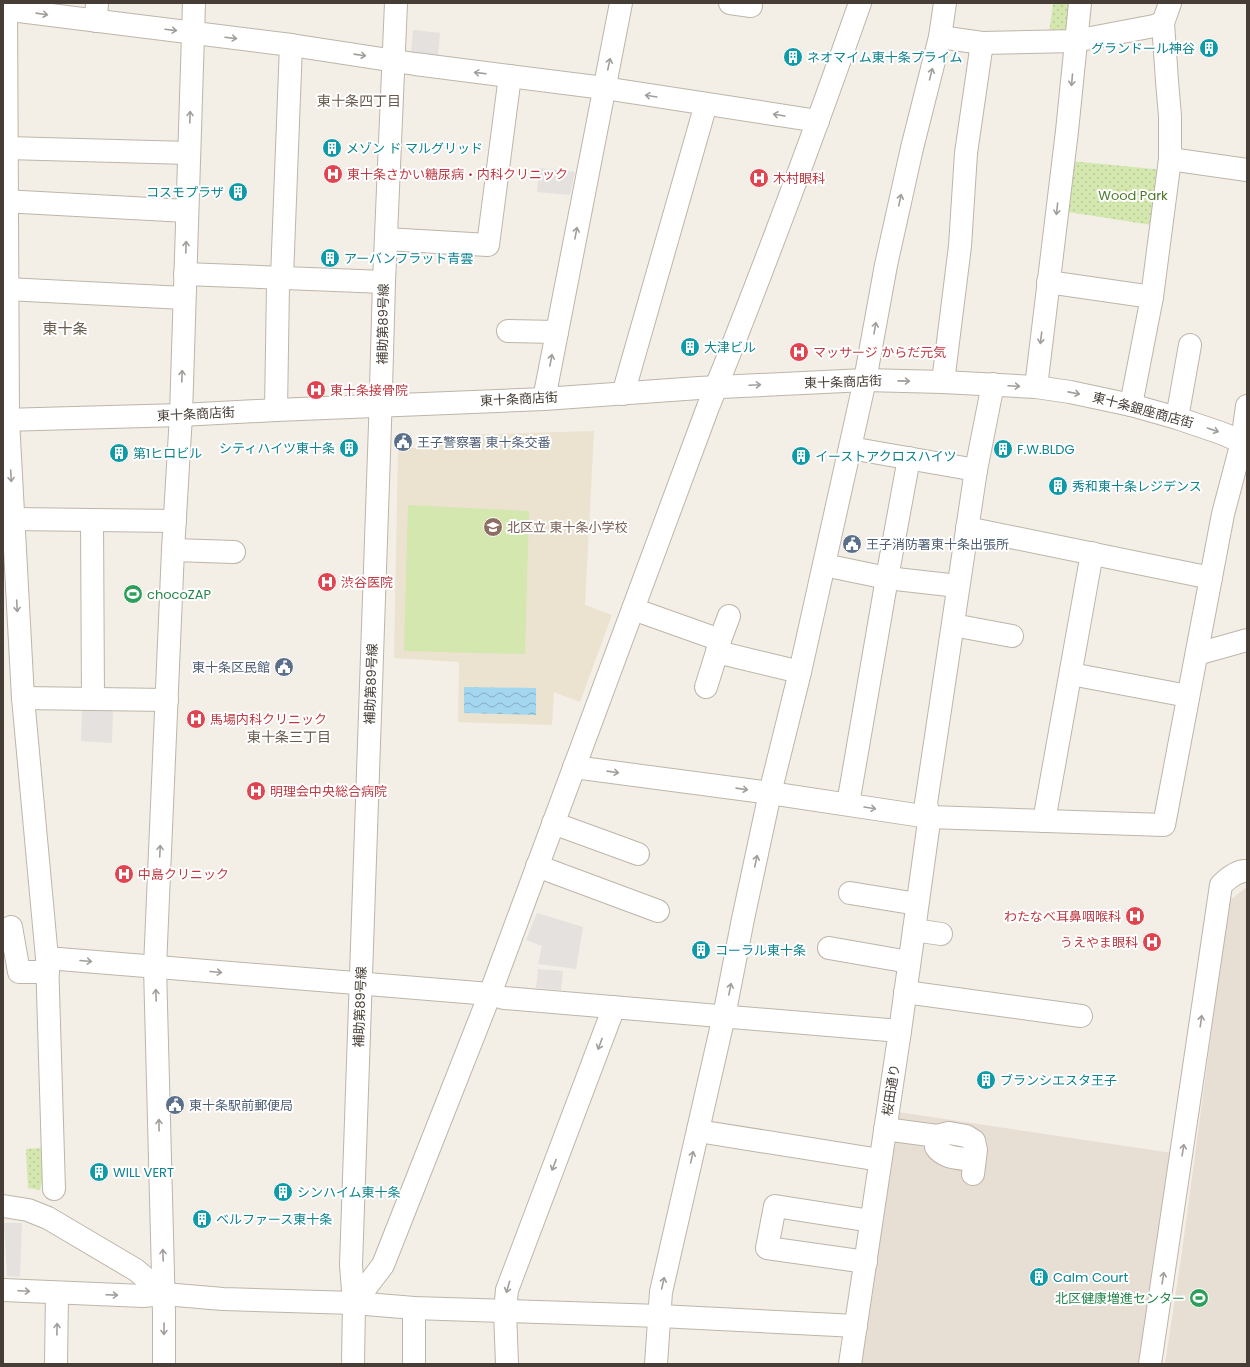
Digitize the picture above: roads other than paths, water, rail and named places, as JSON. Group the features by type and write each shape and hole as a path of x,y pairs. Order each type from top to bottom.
{"street":[{"path":"164,1364 164,1294 155,967 173,550 181,416 194,3"},
{"name":"補助第89号線","path":"352,1364 354,1304 351,1265 360,983 381,405 384,282 396,3"},
{"path":"544,399 621,3"},
{"path":"354,1304 383,1265 490,994 716,387 818,121 860,3"},
{"path":"656,1364 661,1292 724,1016 770,793 800,672 865,380 886,265 912,148 940,37 945,3"},
{"path":"1036,387 1067,131 1080,3"},
{"path":"1131,405 1152,297 1170,159 1170,116 1163,23 1170,3"},
{"path":"54,1189 47,965 23,698 11,635 13,519 5,420 5,201 7,148 5,7 97,12 193,33 604,88 818,121"},
{"path":"940,37 982,43 1075,41 1163,23"},
{"path":"943,382 960,246 966,153 982,43"},
{"path":"276,410 278,285 282,277 291,45"},
{"path":"386,238 488,245 510,76"},
{"path":"623,394 706,104"},
{"path":"7,148 189,153"},
{"path":"1170,159 1247,170"},
{"path":"5,201 187,211"},
{"path":"185,274 384,282"},
{"path":"1048,282 1152,297"},
{"path":"6,298 184,298"},
{"path":"508,331 556,332"},
{"path":"1177,418 1190,345"},
{"name":"東十条商店街","path":"5,420 181,416 381,405 544,399 699,388 865,380 993,384 1036,387"},
{"name":"桜田通り","path":"850,1364 914,930 929,817 926,803 976,470 993,384"},
{"name":"東十条銀座商店街","path":"1036,387 1070,392 1131,405 1221,432 1245,443"},
{"path":"574,766 848,804 929,817 1164,826 1223,514 1245,443 1247,406"},
{"path":"850,448 976,470"},
{"path":"848,804 909,458"},
{"path":"13,519 175,521"},
{"path":"92,520 93,699"},
{"path":"967,528 1211,578"},
{"path":"173,550 234,552"},
{"path":"1044,821 1092,553"},
{"path":"824,565 887,578 958,586"},
{"path":"633,609 718,646 800,672"},
{"path":"706,687 728,616"},
{"path":"952,625 1012,636"},
{"path":"1197,654 1247,640"},
{"path":"1071,674 1188,696"},
{"path":"23,698 167,700"},
{"path":"553,824 638,854"},
{"path":"537,866 658,911"},
{"path":"1150,1364 1221,885 1228,878 1247,871"},
{"path":"850,893 917,904"},
{"path":"11,927 19,972 47,965 155,967 490,994 504,998 900,1031"},
{"path":"914,930 941,934"},
{"path":"829,948 909,962"},
{"path":"905,992 1081,1016"},
{"path":"507,1364 505,1311 507,1290 614,1007"},
{"path":"885,1129 937,1136 949,1133 966,1136 974,1141 976,1150 973,1167"},
{"path":"698,1131 880,1160"},
{"path":"3,1206 28,1210 48,1218 136,1270 164,1294"},
{"path":"866,1262 767,1248 775,1206 872,1221"},
{"path":"3,1290 143,1296 164,1294 223,1299 414,1308 660,1316 856,1326"},
{"path":"56,1364 57,1293"},
{"path":"414,1308 414,1364"}],"water":[{"path":"464,687 536,688 536,715 464,713"}],"place":[{"name":"グランドール神谷","path":"1209,48"},
{"name":"ネオマイム東十条プライム","path":"793,57"},
{"name":"メゾン ド マルグリッド","path":"332,148"},
{"name":"東十条さかい糖尿病・内科クリニック","path":"333,174"},
{"name":"木村眼科","path":"759,178"},
{"name":"コスモプラザ","path":"238,192"},
{"name":"アーバンフラット青雲","path":"330,258"},
{"name":"大津ビル","path":"690,347"},
{"name":"マッサージ からだ元気","path":"799,352"},
{"name":"東十条接骨院","path":"316,390"},
{"name":"王子警察署 東十条交番","path":"403,442"},
{"name":"シティハイツ東十条","path":"349,448"},
{"name":"F.W.BLDG","path":"1003,449"},
{"name":"第1ヒロビル","path":"119,453"},
{"name":"イーストアクロスハイツ","path":"801,456"},
{"name":"秀和東十条レジデンス","path":"1058,486"},
{"name":"北区立 東十条小学校","path":"493,527"},
{"name":"王子消防署東十条出張所","path":"852,544"},
{"name":"渋谷医院","path":"327,582"},
{"name":"chocoZAP","path":"133,594"},
{"name":"東十条区民館","path":"284,667"},
{"name":"馬場内科クリニック","path":"196,719"},
{"name":"明理会中央総合病院","path":"256,791"},
{"name":"中島クリニック","path":"124,874"},
{"name":"わたなべ耳鼻咽喉科","path":"1135,916"},
{"name":"うえやま眼科","path":"1152,942"},
{"name":"コーラル東十条","path":"701,950"},
{"name":"ブランシエスタ王子","path":"986,1080"},
{"name":"東十条駅前郵便局","path":"175,1105"},
{"name":"WILL VERT","path":"99,1172"},
{"name":"シンハイム東十条","path":"283,1192"},
{"name":"ベルファース東十条","path":"202,1219"},
{"name":"Calm Court","path":"1039,1277"},
{"name":"北区健康増進センター","path":"1199,1298"}],"district":[{"name":"東十条四丁目","path":"359,101"},
{"name":"東十条","path":"65,328"},
{"name":"東十条三丁目","path":"289,737"}],"park label":[{"name":"Wood Park","path":"1133,195"}]}
